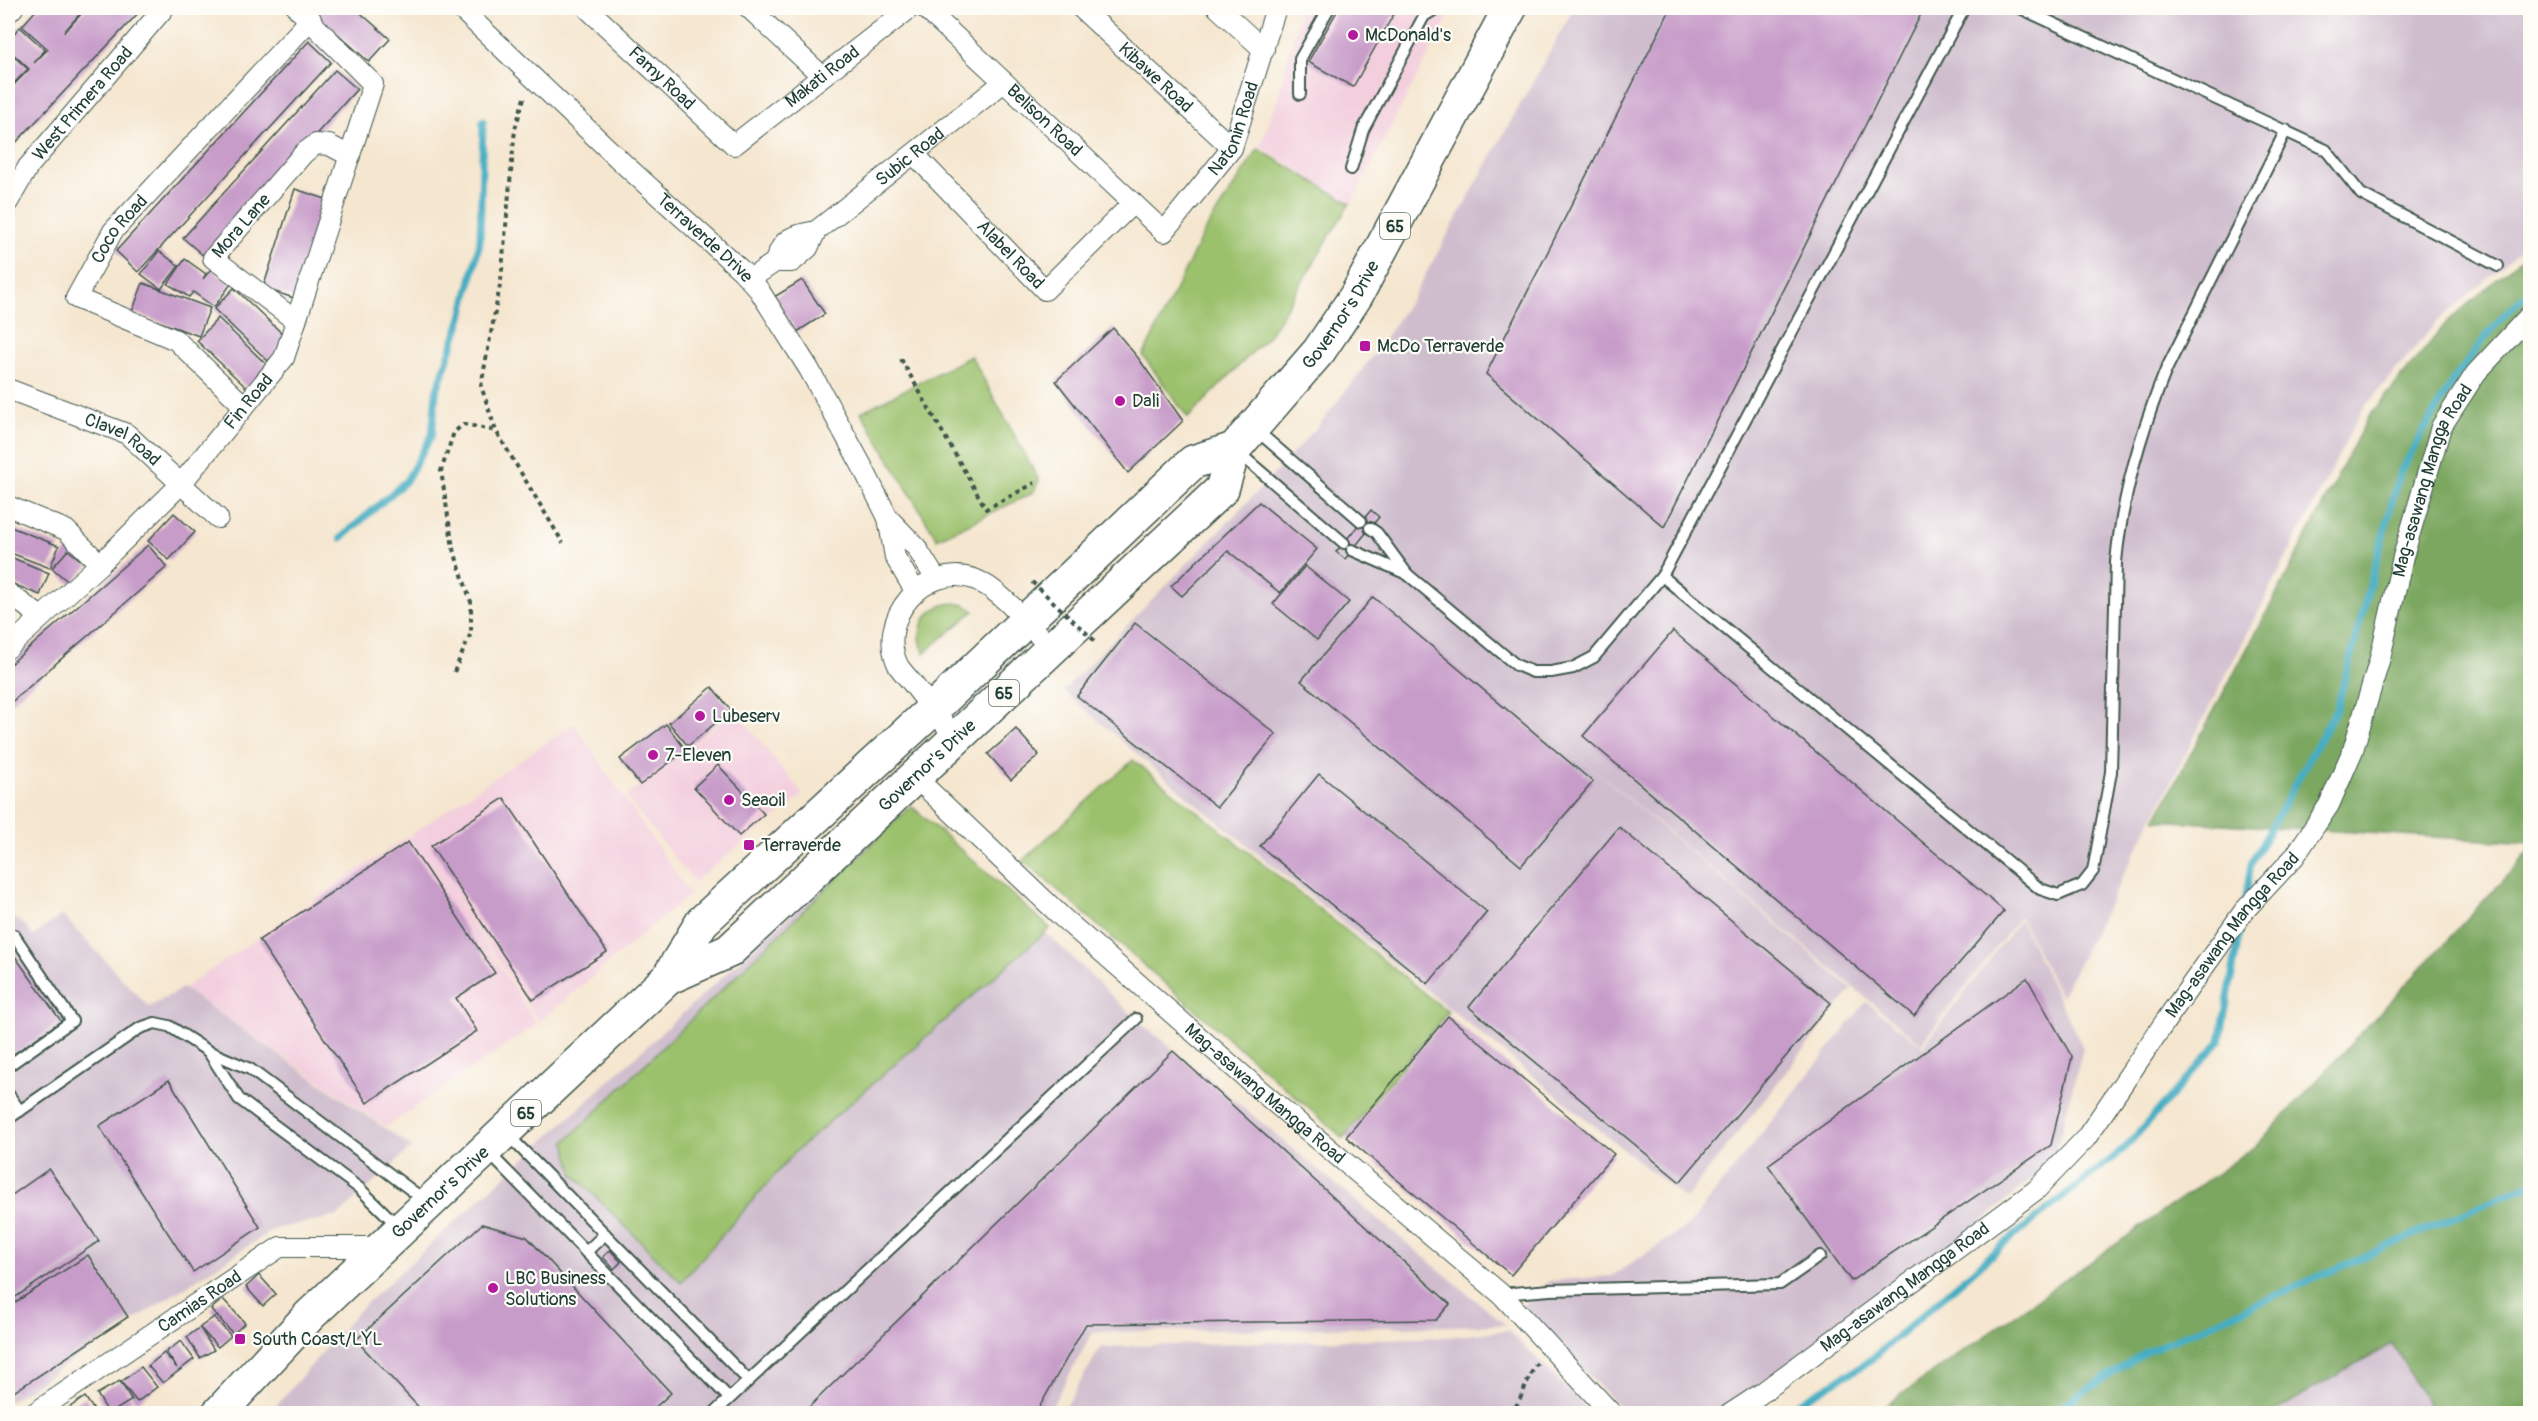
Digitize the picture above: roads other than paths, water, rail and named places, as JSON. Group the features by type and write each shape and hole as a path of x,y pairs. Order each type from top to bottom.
{"highway":[{"name":"Governor's Drive","path":"668,978 729,951 1222,489 1244,439 1319,351 1356,296 1510,8"},
{"name":"Governor's Drive","path":"218,1413 310,1315 668,978 702,922 933,709 1193,462 1244,439"}],"street":[{"path":"8,14 13,8"},
{"name":"West Primera Road","path":"8,202 28,167 164,8"},
{"name":"Terraverde Drive","path":"460,8 750,279 780,320 809,369 888,518 916,547 936,579"},
{"path":"749,8 822,76"},
{"name":"Makati Road","path":"734,145 910,8"},
{"name":"Belison Road","path":"925,8 1164,232"},
{"name":"Kibawe Road","path":"1081,8 1232,148"},
{"path":"1218,8 1264,50"},
{"name":"Natonin Road","path":"1164,232 1232,148 1276,8"},
{"name":"Famy Road","path":"590,9 734,145"},
{"name":"Fin Road","path":"8,648 100,564 180,485 284,358 373,84 304,13"},
{"name":"Coco Road","path":"244,406 176,340 76,298 113,231 304,13"},
{"name":"Subic Road","path":"750,279 775,262 780,246 798,234 816,231 915,155 1004,82"},
{"name":"Mora Lane","path":"296,321 213,258 304,153 316,144 329,145 350,156"},
{"name":"Alabel Road","path":"915,155 1045,290 1133,203"},
{"name":"Mag-asawang Mangga Road","path":"1730,1413 1759,1395 2036,1190 2086,1138 2244,911 2295,856 2329,805 2353,750 2380,658 2403,556 2441,427 2476,373 2530,315"},
{"name":"Clavel Road","path":"8,389 127,434 218,518"},
{"path":"8,506 66,530 100,564"},
{"name":"Terraverde Drive","path":"888,518 894,557 915,591"},
{"path":"956,738 899,666 893,646 894,626 898,616 915,591 936,579 954,576 972,578 989,586 1051,649"},
{"path":"8,593 41,617"},
{"name":"Mag-asawang Mangga Road","path":"915,777 1063,918 1501,1294 1611,1413"},
{"name":"Camias Road","path":"33,1413 280,1247 392,1238"}],"lane":[{"path":"1300,94 1300,59 1329,8"},
{"path":"1351,169 1363,129 1423,12 1437,8"},
{"path":"1244,439 1377,533 1407,574 1516,665 1533,672 1573,668 1594,657 1662,576 1964,8"},
{"path":"2020,8 2326,150 2361,194 2498,267"},
{"path":"1662,576 2040,890 2058,895 2082,885 2093,871 2111,772 2116,562 2119,530 2138,454 2151,408 2166,370 2286,130"},
{"path":"1244,439 1348,546 1407,574"},
{"path":"8,939 14,935 72,1021 8,1066"},
{"path":"713,1413 1136,1019"},
{"path":"8,1119 140,1028 155,1023 169,1026 208,1051 250,1069 430,1204"},
{"path":"208,1051 239,1099 360,1188 392,1238"},
{"path":"8,1094 20,1111"},
{"path":"496,1142 605,1234 748,1380"},
{"path":"496,1142 586,1252 729,1398"},
{"path":"586,1252 605,1234"},
{"path":"1501,1294 1550,1290 1780,1284 1820,1256"}],"waterway":[{"path":"341,538 406,481 432,435 436,393 462,317 480,242 483,121"},
{"path":"2245,903 2251,864 2337,708 2400,472 2454,379 2507,312 2530,291"},
{"path":"1780,1414 1867,1363 2004,1244 2124,1149 2220,1041 2241,926"},
{"path":"2049,1414 2146,1352 2530,1184"}],"place":[{"name":"McDonald's","path":"1353,35"},
{"name":"McDo Terraverde","path":"1365,346"},
{"name":"Dali","path":"1120,401"},
{"name":"Lubeserv","path":"700,716"},
{"name":"7-Eleven","path":"653,755"},
{"name":"Seaoil","path":"729,800"},
{"name":"Terraverde","path":"749,845"},
{"name":"LBC Business Solutions","path":"493,1288"},
{"name":"South Coast/LYL","path":"240,1339"}]}
